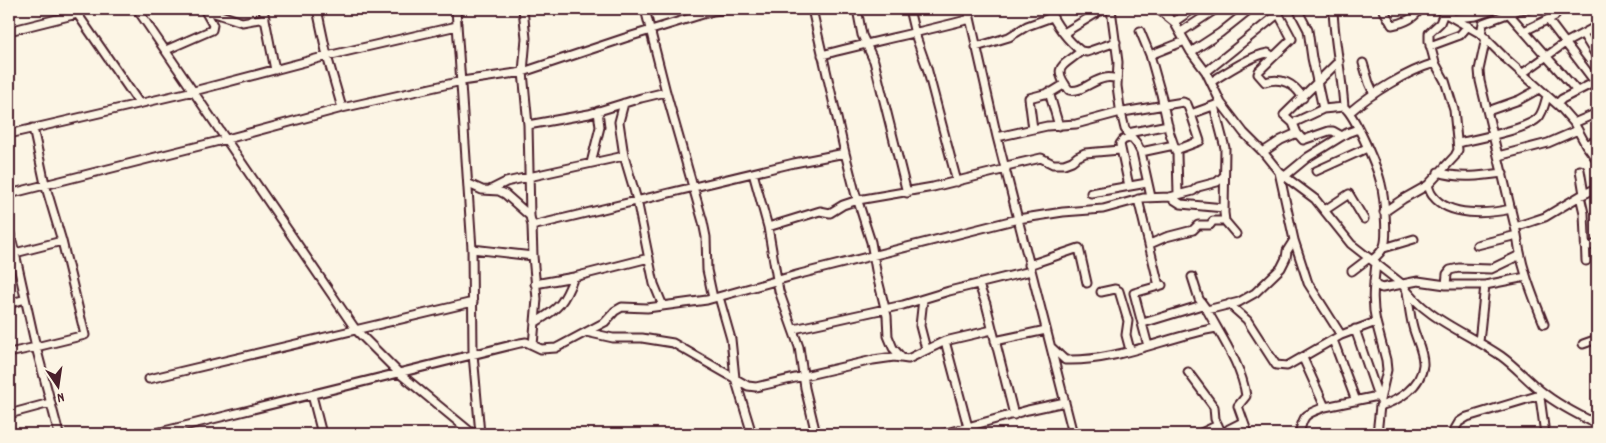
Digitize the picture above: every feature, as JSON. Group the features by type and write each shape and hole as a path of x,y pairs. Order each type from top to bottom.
{"street":[{"path":"137,9 356,330 399,373 473,434"},
{"path":"166,50 212,30 213,25 205,9"},
{"path":"205,9 242,22 265,18"},
{"path":"263,9 275,70"},
{"path":"456,9 469,184 473,354 480,434"},
{"path":"526,9 523,72 528,125 530,216 536,284 536,322 533,344"},
{"path":"645,9 706,237 706,264 731,339 735,378 752,434"},
{"path":"9,194 342,108 462,82 523,72 713,10 730,9"},
{"path":"812,9 845,154 867,225 886,309 890,342 902,358"},
{"path":"857,9 862,35 874,61 907,193"},
{"path":"909,9 915,34 927,68 957,182"},
{"path":"968,9 997,137 1073,434"},
{"path":"1048,9 1064,33 1081,51 1086,52 1116,42"},
{"path":"1064,33 1103,9"},
{"path":"1111,9 1118,62 1118,94 1121,112 1129,135 1141,152 1150,197"},
{"path":"1158,9 1174,22 1211,82 1218,105 1226,148 1224,176 1225,221 1236,234"},
{"path":"1174,22 1193,9"},
{"path":"1181,32 1216,9"},
{"path":"1191,52 1220,33 1250,9"},
{"path":"1297,9 1308,30 1323,109"},
{"path":"1333,9 1347,110 1367,148 1381,186 1386,237 1384,248 1379,254 1352,271"},
{"path":"1383,9 1392,25 1408,21 1420,9"},
{"path":"1455,18 1484,14 1496,9"},
{"path":"1529,9 1483,24 1479,74 1520,255 1526,277 1544,324"},
{"path":"1524,31 1555,16 1556,9"},
{"path":"9,31 76,11 138,103"},
{"path":"320,11 327,56 342,108"},
{"path":"1206,72 1277,11 1292,39 1258,72 1263,82 1276,79 1293,86 1302,98"},
{"path":"1384,212 1403,198 1428,185 1457,153 1456,120 1450,94 1435,63 1430,46 1429,33 1440,23 1440,11 1483,36 1504,58 1557,104 1574,123 1597,160"},
{"path":"1509,14 1577,91"},
{"path":"976,47 1009,37 1027,26 1052,17"},
{"path":"822,54 915,34 970,19"},
{"path":"1548,20 1596,81 1562,99 1557,104"},
{"path":"9,134 458,26"},
{"path":"1430,46 1460,35 1468,26"},
{"path":"1523,73 1565,43 1597,26"},
{"path":"1140,31 1150,55 1175,148 1178,194"},
{"path":"1583,34 1597,57"},
{"path":"1150,55 1186,41"},
{"path":"1081,51 1060,68 1064,84 1068,89 1072,91 1104,78 1118,79"},
{"path":"1211,82 1264,54 1268,53 1272,57"},
{"path":"1339,61 1284,114 1293,123 1300,138 1305,140 1329,131 1342,136"},
{"path":"1363,63 1374,94"},
{"path":"1293,123 1323,109 1347,110 1419,69 1435,63"},
{"path":"1033,129 1028,98 1049,92 1064,84"},
{"path":"1488,111 1519,100 1539,89"},
{"path":"528,125 598,111 666,92"},
{"path":"1049,92 1059,126"},
{"path":"1458,143 1494,135 1529,124 1537,119 1546,96"},
{"path":"997,137 1033,129 1076,124 1121,112 1184,102 1189,106 1200,141 1175,148 1141,152"},
{"path":"624,103 619,122 624,156 637,200 654,284 663,306"},
{"path":"1191,114 1218,105"},
{"path":"1218,105 1282,174 1315,199 1352,244 1402,284 1407,292 1426,309 1456,330 1502,356 1540,393 1597,424"},
{"path":"591,162 600,127 598,111"},
{"path":"1574,123 1597,113"},
{"path":"1129,186 1120,150 1122,141 1129,135 1168,125"},
{"path":"9,353 85,335 62,241 45,184 33,128"},
{"path":"1282,174 1342,136 1358,129"},
{"path":"1498,156 1548,143 1578,130"},
{"path":"1263,152 1281,140 1297,133"},
{"path":"1586,145 1597,140"},
{"path":"1316,172 1367,148"},
{"path":"768,227 820,211 830,213 840,206 858,200 907,193 957,182 1041,158 1053,164 1064,164 1085,153 1120,150"},
{"path":"532,226 794,163 845,154"},
{"path":"490,190 498,184 624,156"},
{"path":"1580,170 1586,261"},
{"path":"1438,172 1461,177 1502,173"},
{"path":"753,173 768,227 776,280 781,299 794,329 799,347 811,418 816,434"},
{"path":"1282,174 1294,240 1308,283 1341,335"},
{"path":"152,434 525,342 542,349 556,348 605,322 619,308 647,308 716,298 776,280 1018,219 1063,212 1103,209 1150,197 1170,197 1217,182 1224,176"},
{"path":"1091,193 1147,183"},
{"path":"469,184 482,190 505,194 530,216"},
{"path":"1428,185 1432,196 1442,204 1458,210 1478,213 1511,209"},
{"path":"1515,227 1545,217 1597,188"},
{"path":"1324,210 1349,194 1364,219"},
{"path":"1170,197 1181,204 1224,208"},
{"path":"1138,199 1161,286 1134,293 1148,346"},
{"path":"1150,244 1166,237 1192,230 1198,225 1210,225 1213,221 1225,221"},
{"path":"9,230 12,254 59,434"},
{"path":"1476,245 1517,235"},
{"path":"1384,248 1414,239"},
{"path":"1143,323 1204,307 1229,304 1246,299 1280,268 1294,240"},
{"path":"12,254 62,241"},
{"path":"1585,247 1597,244"},
{"path":"794,329 886,309 949,291 979,285 1030,268 1079,248 1087,283"},
{"path":"472,249 533,256"},
{"path":"1446,285 1447,274 1450,270 1459,268 1492,269 1520,255"},
{"path":"536,284 574,277 649,258"},
{"path":"1372,260 1374,282 1373,308 1386,360 1386,370 1379,401 1377,434"},
{"path":"536,322 558,308 568,293 574,277"},
{"path":"1192,277 1204,307 1230,353 1245,389 1246,396 1238,406 1248,434"},
{"path":"1374,282 1382,288 1418,281 1446,285 1485,285 1526,277"},
{"path":"979,285 1014,415"},
{"path":"1479,342 1485,285"},
{"path":"1101,292 1114,289 1119,291 1128,321 1126,335 1130,350"},
{"path":"1299,434 1304,417 1325,407 1356,401 1393,403 1411,388 1419,377 1423,360 1413,327 1407,292"},
{"path":"923,299 920,326 926,349"},
{"path":"9,304 25,300"},
{"path":"149,379 473,302"},
{"path":"1229,304 1247,320 1276,365 1286,366 1304,358 1341,335 1376,322"},
{"path":"1050,346 1062,358 1088,360 1148,346 1191,332 1216,328"},
{"path":"1355,329 1379,401"},
{"path":"586,332 613,338 642,338 673,343 748,386 756,387 873,360 913,357 945,341 992,330"},
{"path":"995,341 1046,330"},
{"path":"1583,344 1597,339"},
{"path":"1333,340 1356,401"},
{"path":"945,341 968,427"},
{"path":"1304,358 1325,407"},
{"path":"1188,372 1214,407 1218,425 1223,434 1243,422"},
{"path":"1452,434 1459,422 1467,417 1540,393"},
{"path":"1540,393 1545,434"},
{"path":"312,395 322,434"},
{"path":"943,434 1065,402"},
{"path":"9,414 50,403"},
{"path":"1199,434 1218,425"}]}
